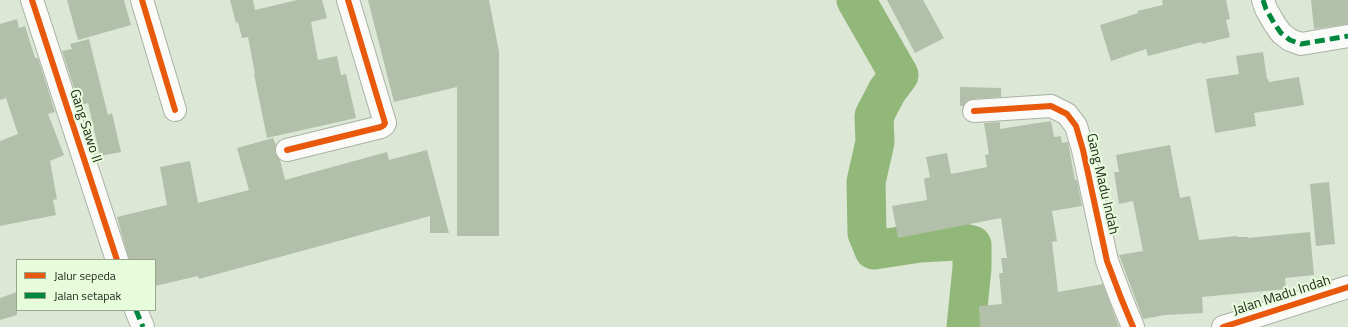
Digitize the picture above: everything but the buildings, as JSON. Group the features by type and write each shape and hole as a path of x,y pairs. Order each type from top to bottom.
{"street":[{"name":"Gang Sawo II","path":"32,0 116,259"},
{"path":"142,0 175,110"},
{"path":"287,150 382,127 384,125 348,0"},
{"path":"1263,0 1274,23 1281,33 1290,40 1301,44 1348,36"},
{"name":"Gang Madu Indah","path":"974,111 1051,106 1067,114 1076,126 1083,150 1107,261 1133,327"},
{"name":"Jalan Madu Indah","path":"1223,327 1348,287"},
{"path":"136,311 144,327"}],"waterway":[{"path":"856,0 899,75 887,91 874,116 875,142 866,182 867,233 874,250 920,243 955,241 972,245 972,268 966,327"}],"marked path":[{"path":"1263,0 1274,23 1281,33 1290,40 1301,44 1348,36"},
{"path":"136,311 143,327"}],"cycle path":[{"path":"32,0 117,259"},
{"path":"142,0 175,110"},
{"path":"287,150 381,127 385,123 348,0"},
{"path":"974,111 1051,106 1067,114 1076,126 1083,150 1107,261 1133,327"},
{"path":"1223,327 1348,287"}]}
